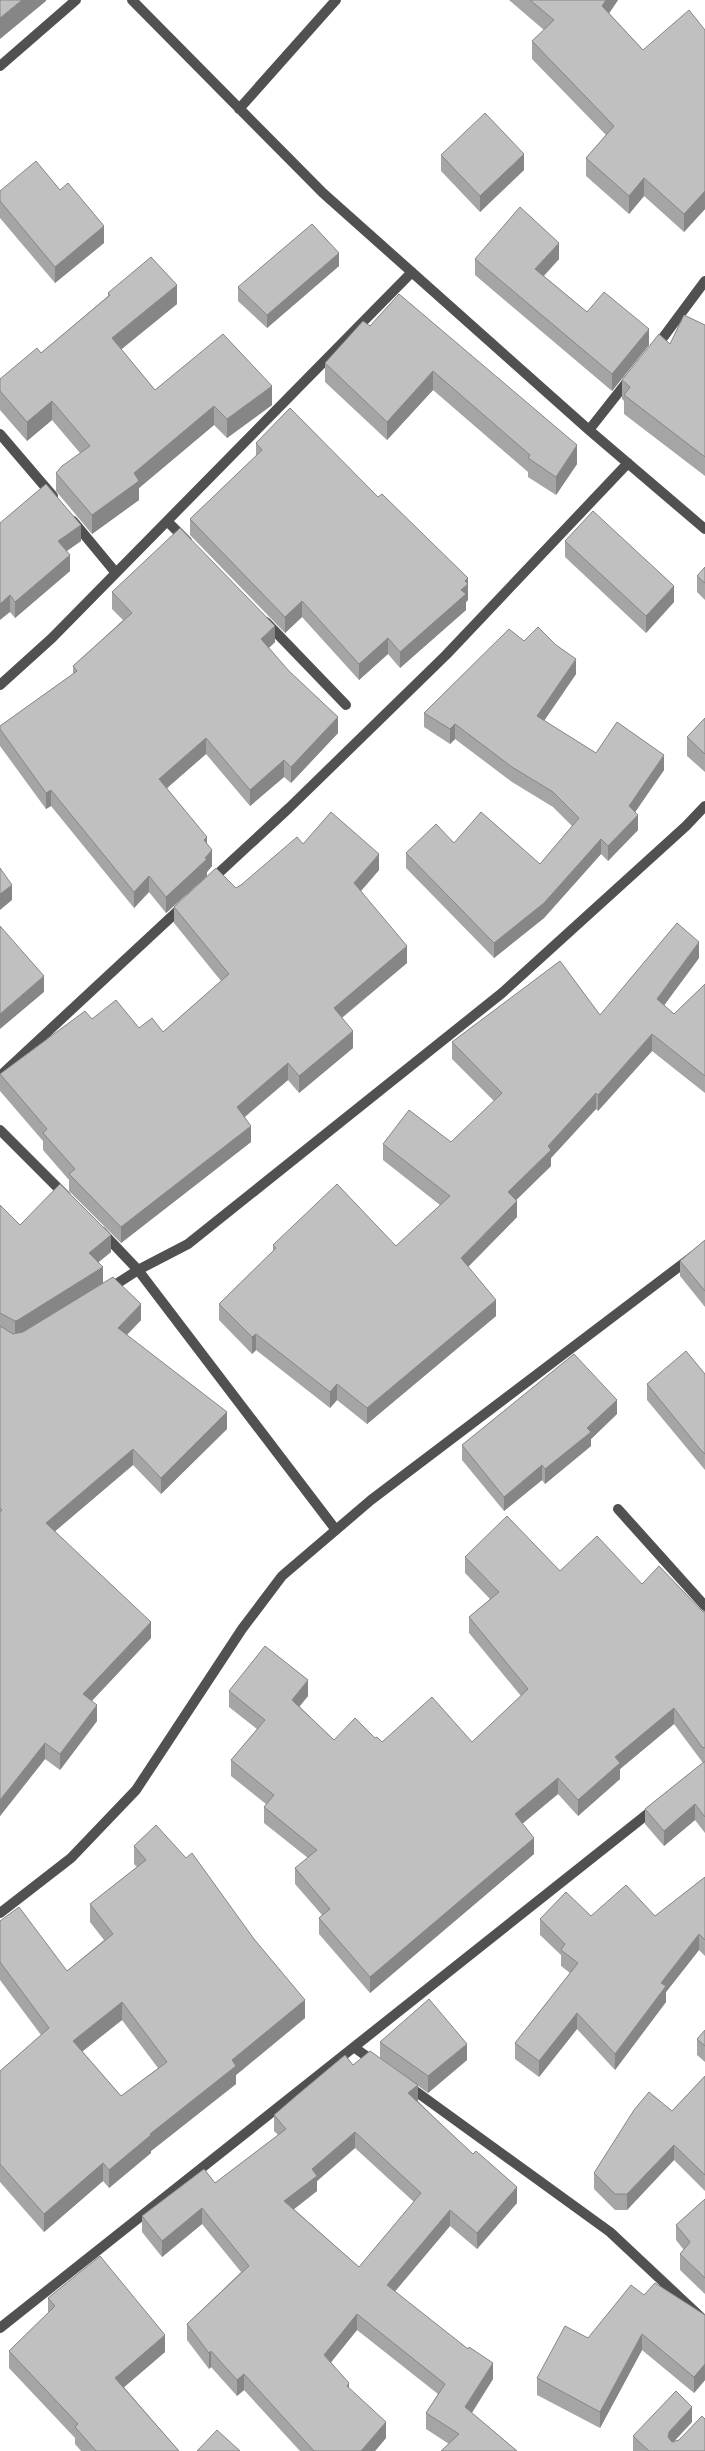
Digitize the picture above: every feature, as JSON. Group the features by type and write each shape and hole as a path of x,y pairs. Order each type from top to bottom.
{"street":[{"path":"0,66 76,0"},
{"path":"132,0 323,193 589,430 705,529"},
{"path":"239,109 336,0"},
{"path":"0,685 52,638 412,272"},
{"path":"652,352 684,318 705,281"},
{"path":"589,430 637,370"},
{"path":"0,434 116,572"},
{"path":"203,888 289,808 446,655 628,462"},
{"path":"167,521 194,549"},
{"path":"259,616 346,705"},
{"path":"98,1295 138,1270 188,1244 502,993 686,826 705,806"},
{"path":"0,1076 191,899"},
{"path":"0,1130 72,1202"},
{"path":"94,1224 138,1270 336,1530"},
{"path":"0,1913 71,1858 136,1790 242,1629 278,1582 371,1500 705,1247"},
{"path":"618,1509 705,1606"},
{"path":"0,2328 661,1804"},
{"path":"355,2048 387,2071"},
{"path":"400,2080 610,2232 705,2321"}],"building":[{"path":"0,0 22,0 0,18"},
{"path":"530,0 606,0 602,6 643,50 689,10 705,30 705,191 684,214 644,178 629,196 586,158 614,126 532,41 554,20"},
{"path":"485,113 524,154 480,196 441,155"},
{"path":"36,161 60,190 68,183 104,226 55,267 0,201 0,191"},
{"path":"520,207 559,243 535,269 587,312 604,292 649,329 612,374 475,259"},
{"path":"312,224 339,253 267,315 238,287"},
{"path":"151,257 177,285 112,338 155,390 223,334 272,386 227,419 214,406 134,473 139,481 92,515 56,473 62,466 90,446 52,401 27,422 0,391 0,379 37,348 41,353 110,295 108,293"},
{"path":"399,294 577,445 556,477 528,458 530,455 433,371 387,422 325,363 363,321 370,326"},
{"path":"684,315 705,325 705,457 624,395 630,387 622,380 659,334 670,344"},
{"path":"290,408 378,497 382,494 468,578 465,581 468,584 461,590 466,594 400,652 388,638 359,664 302,601 285,617 190,519 262,450 256,443"},
{"path":"46,484 81,525 58,541 70,555 15,602 10,595 0,604 0,523"},
{"path":"593,511 674,586 646,616 565,541"},
{"path":"180,528 275,626 261,639 289,671 338,717 291,767 284,760 250,790 206,738 159,779 207,837 204,840 212,850 205,858 207,859 166,897 149,876 134,892 51,790 46,793 0,729 0,726 77,671 73,666 132,613 112,592"},
{"path":"705,567 705,583 697,576"},
{"path":"538,627 556,645 576,659 537,716 596,753 617,722 664,755 629,806 638,815 608,846 601,839 544,903 494,943 406,853 436,824 454,843 481,812 540,864 579,818 553,792 512,767 455,724 450,729 424,713 509,629 524,641"},
{"path":"705,718 705,754 687,737"},
{"path":"331,812 379,854 354,883 407,946 334,1008 353,1031 299,1076 288,1063 237,1107 251,1126 121,1227 69,1174 75,1169 43,1133 47,1129 0,1074 85,1011 92,1019 116,1000 139,1028 152,1018 163,1032 229,974 174,907 216,868 236,888 241,885 297,837 303,844"},
{"path":"0,868 12,885 0,894"},
{"path":"677,923 699,942 657,999 674,1014 705,984 705,1076 652,1034 598,1095 596,1093 548,1146 551,1150 508,1192 517,1201 461,1258 496,1300 367,1408 337,1384 330,1392 256,1334 252,1337 219,1304 276,1248 273,1245 337,1184 396,1246 450,1196 383,1144 409,1110 451,1142 502,1093 452,1042 560,961 600,1015"},
{"path":"0,926 44,976 0,1014"},
{"path":"60,1184 111,1235 89,1253 103,1267 15,1321 0,1313 0,1205 20,1225"},
{"path":"705,1240 705,1291 680,1261"},
{"path":"113,1277 141,1304 118,1328 227,1412 161,1478 133,1449 46,1523 151,1622 83,1694 97,1705 60,1754 45,1743 0,1800 0,1512 2,1510 0,1508 0,1326 13,1334 23,1332"},
{"path":"686,1351 705,1374 705,1454 647,1384"},
{"path":"574,1354 617,1400 587,1428 591,1432 545,1469 542,1465 504,1497 462,1445"},
{"path":"507,1516 560,1571 597,1536 642,1584 659,1566 703,1612 705,1611 705,1748 702,1747 674,1708 615,1757 620,1763 578,1800 558,1778 515,1814 534,1838 370,1977 319,1918 330,1909 295,1868 317,1850 264,1807 274,1795 231,1760 265,1720 229,1691 265,1646 308,1680 292,1700 334,1740 355,1718 375,1738 377,1737 382,1742 432,1697 472,1742 528,1689 469,1617 499,1592 465,1557"},
{"path":"705,1761 705,1817 695,1804 664,1831 645,1809"},
{"path":"156,1825 186,1858 192,1853 254,1939 305,2000 232,2060 236,2066 150,2134 151,2135 109,2170 103,2163 44,2214 0,2164 0,2071 49,2028 0,1962 0,1921 19,1907 67,1971 113,1934 90,1904 146,1860 134,1846","holes":["122,2002 167,2062 121,2096 73,2041"]},
{"path":"705,1877 705,1940 699,1934 661,1983 666,1986 615,2054 577,2013 539,2061 515,2043 578,1963 561,1950 565,1944 540,1919 566,1892 591,1916 626,1885 655,1916"},
{"path":"429,1999 467,2044 428,2076 380,2042"},
{"path":"705,2030 705,2046 697,2039"},
{"path":"370,2051 418,2085 408,2093 473,2154 476,2151 517,2187 477,2233 450,2210 387,2285 468,2349 469,2347 493,2363 465,2407 517,2451 441,2451 459,2434 426,2413 445,2384 357,2314 324,2355 349,2383 347,2386 386,2422 361,2451 314,2451 244,2374 237,2380 211,2351 209,2353 187,2324 249,2266 202,2208 162,2241 142,2216 204,2169 215,2183 286,2129 274,2115 296,2096 345,2055 353,2065","holes":["355,2132 421,2193 359,2267 284,2201 317,2176 312,2169"]},
{"path":"705,2076 705,2175 674,2145 627,2194 615,2194 594,2173 634,2110 649,2092 672,2111"},
{"path":"705,2199 705,2278 680,2254 690,2242 676,2225"},
{"path":"100,2256 165,2335 115,2378 179,2451 96,2451 75,2427 78,2424 9,2351 55,2306 48,2298"},
{"path":"655,2283 705,2315 705,2364 694,2377 642,2334 600,2412 537,2378 565,2326 588,2338 631,2285 644,2295"},
{"path":"676,2391 692,2407 669,2432 668,2437 672,2442 679,2440 702,2416 705,2419 705,2451 649,2451 633,2436"},
{"path":"217,2430 240,2451 197,2451"}]}
